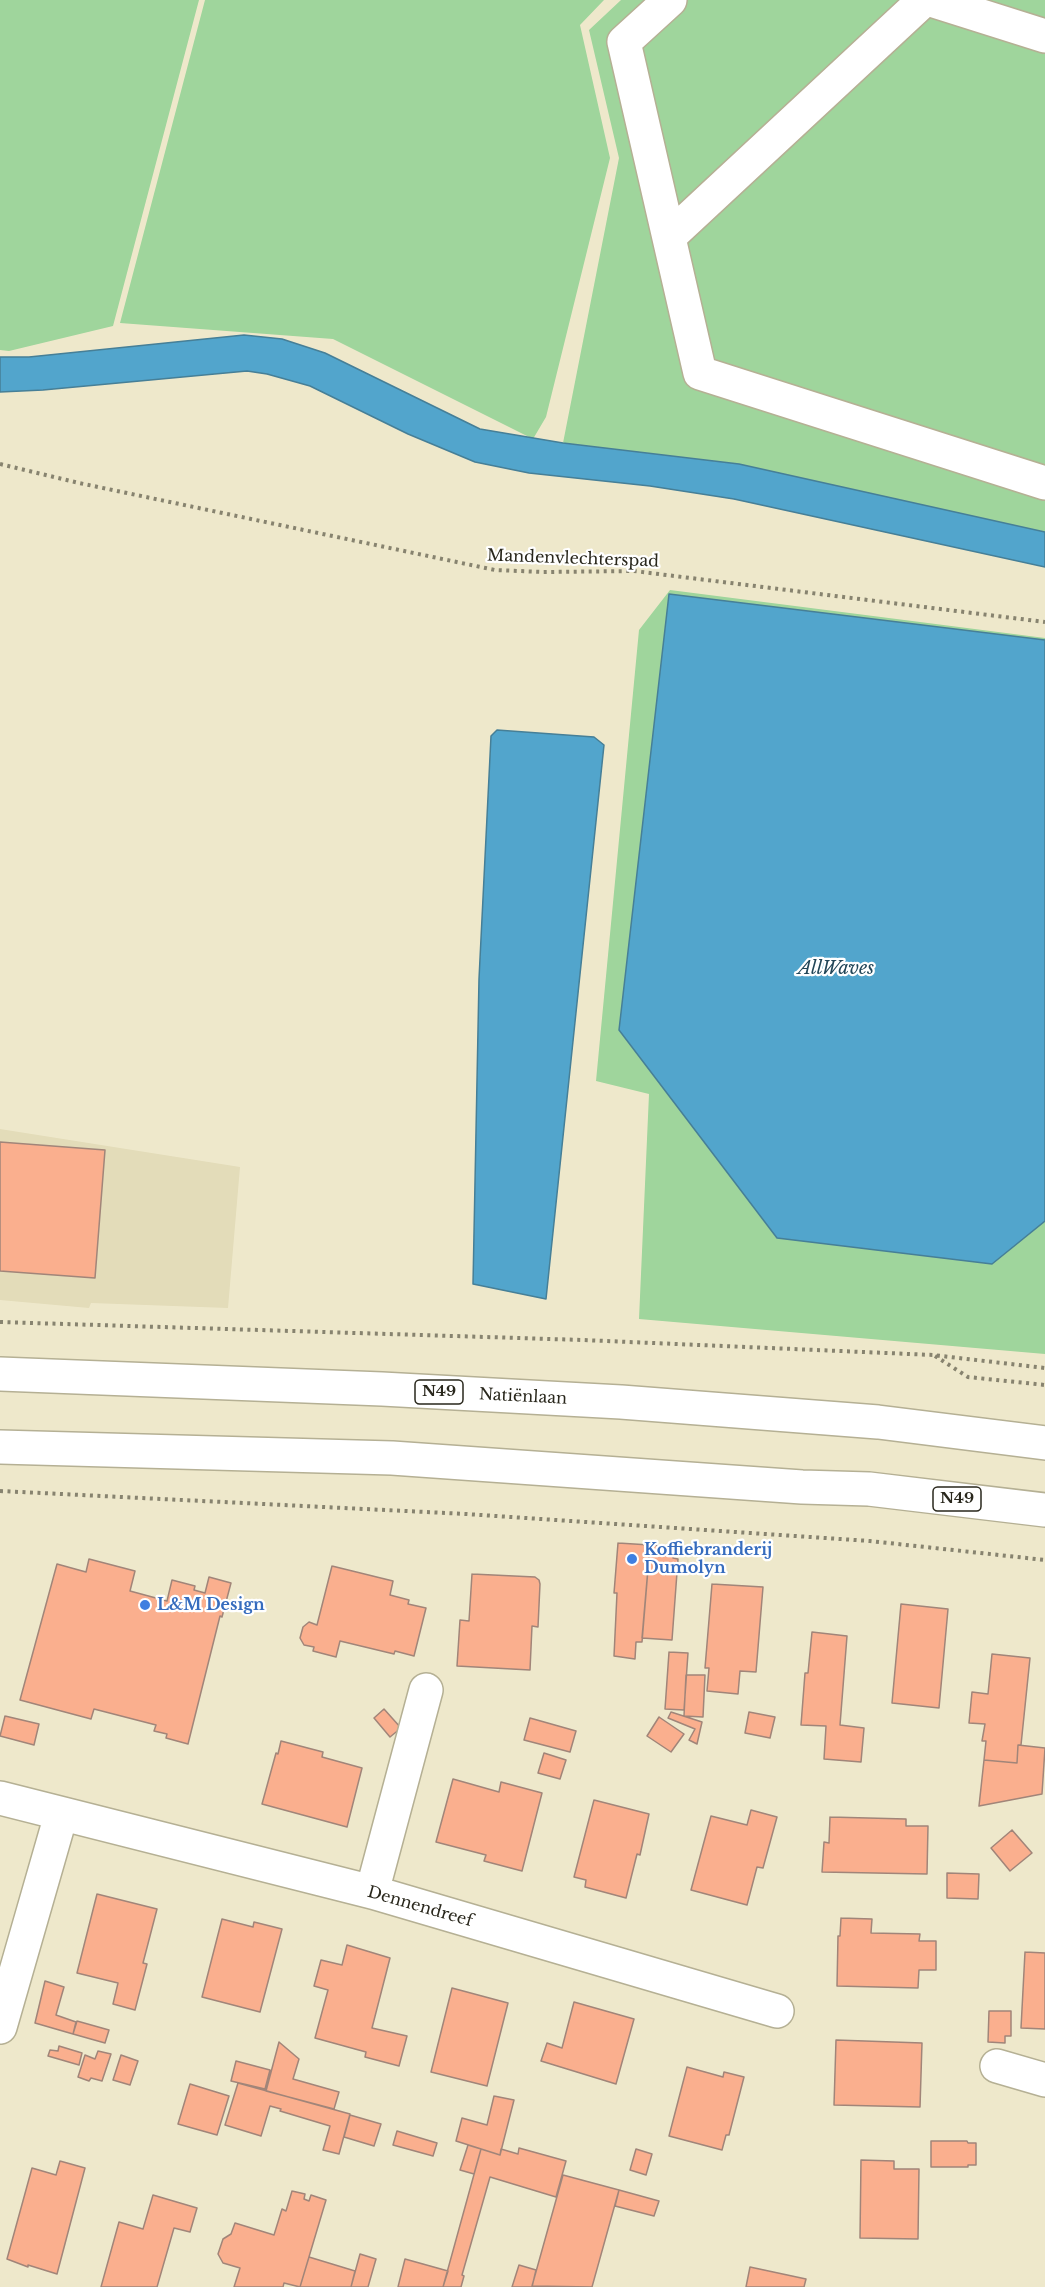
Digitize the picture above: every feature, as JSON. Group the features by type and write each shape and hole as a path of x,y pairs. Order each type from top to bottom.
{"main road":[{"path":"670,0 624,42 700,373 1045,483"},
{"path":"669,237 924,0"},
{"path":"931,0 1045,36"},
{"name":"Natiënlaan","path":"0,1374 382,1389 621,1402 878,1422 1045,1443"},
{"name":"N49","path":"0,1447 392,1458 802,1487 869,1489 1045,1510"},
{"path":"372,1892 426,1690"},
{"name":"Dennendreef","path":"0,1798 372,1892 777,2011"},
{"path":"0,2027 61,1815"},
{"path":"997,2066 1045,2080"}],"path":[{"name":"Mandenvlechterspad","path":"0,464 79,483 495,570 634,571 1045,622"},
{"path":"0,1322 583,1340 933,1355 1045,1368"},
{"path":"933,1355 968,1377 1045,1385"},
{"path":"0,1491 502,1516 870,1541 1045,1560"}],"shaded area":[{"path":"0,1129 240,1167 228,1308 91,1303 89,1308 0,1300"}],"green space":[{"path":"0,0 199,0 113,326 9,351 0,350"},
{"path":"205,0 604,0 580,25 610,158 546,417 533,439 333,339 120,323"},
{"path":"621,0 1045,0 1045,532 739,464 563,443 619,158 589,30"},
{"name":"AllWaves","path":"670,590 1045,638 1045,1354 639,1319 649,1094 596,1081 639,630"}],"water":[{"path":"244,335 282,339 325,353 480,429 563,443 739,464 1045,532 1045,567 734,499 650,486 529,473 475,462 408,434 310,386 267,374 247,371 0,392 0,357 29,357"},
{"name":"AllWaves","path":"669,594 1045,640 1045,1221 992,1264 777,1238 619,1030"},
{"path":"497,730 594,737 604,745 546,1299 473,1284 479,979 491,736"}],"building":[{"path":"0,1142 105,1150 95,1278 0,1271"},
{"path":"618,1543 650,1545 642,1642 636,1642 635,1659 614,1656 617,1593 614,1593"},
{"path":"650,1545 674,1547 673,1558 678,1559 672,1640 642,1638"},
{"path":"89,1559 135,1571 130,1591 167,1601 172,1580 195,1586 194,1590 205,1593 209,1577 231,1583 222,1617 220,1616 188,1744 166,1738 167,1734 154,1731 156,1725 94,1709 91,1719 20,1700 57,1564 86,1572"},
{"path":"332,1566 393,1581 390,1595 409,1600 408,1604 426,1608 414,1656 395,1651 394,1654 340,1641 336,1657 313,1651 314,1647 304,1645 300,1638 303,1627 309,1622 317,1625"},
{"path":"472,1574 535,1577 539,1580 538,1627 532,1626 530,1670 457,1666 460,1620 469,1621"},
{"path":"712,1584 763,1587 756,1672 740,1671 738,1694 707,1691 709,1668 705,1668"},
{"path":"901,1604 948,1609 939,1708 892,1703"},
{"path":"812,1632 847,1636 840,1725 864,1728 861,1762 824,1759 826,1726 801,1725 805,1673 808,1673"},
{"path":"669,1652 688,1653 684,1710 665,1709"},
{"path":"992,1654 1030,1658 1017,1763 984,1760 986,1741 982,1741 985,1724 969,1723 972,1692 988,1694"},
{"path":"686,1675 705,1675 703,1717 684,1716"},
{"path":"384,1709 401,1728 390,1737 374,1718"},
{"path":"671,1712 702,1722 697,1744 689,1740 695,1729 668,1718"},
{"path":"749,1712 775,1717 770,1738 745,1733"},
{"path":"5,1716 39,1724 34,1745 0,1736"},
{"path":"659,1717 684,1734 671,1752 647,1736"},
{"path":"530,1718 576,1731 570,1752 524,1740"},
{"path":"281,1741 323,1752 322,1757 362,1768 347,1827 262,1804"},
{"path":"1018,1745 1045,1748 1042,1794 979,1806 984,1760 1017,1763"},
{"path":"544,1753 566,1760 560,1779 538,1773"},
{"path":"453,1779 499,1792 501,1782 542,1793 522,1871 484,1861 486,1855 436,1842"},
{"path":"594,1800 649,1814 640,1855 637,1854 626,1898 585,1887 586,1880 574,1877"},
{"path":"751,1810 777,1817 763,1868 757,1867 747,1905 691,1890 711,1816 747,1825"},
{"path":"830,1817 906,1819 906,1826 928,1826 927,1874 822,1872 824,1842 829,1843"},
{"path":"1012,1830 1032,1853 1010,1871 991,1848"},
{"path":"947,1873 979,1874 978,1899 947,1898"},
{"path":"97,1894 157,1909 143,1963 147,1964 135,2010 113,2004 118,1983 77,1973"},
{"path":"841,1918 872,1919 871,1933 920,1934 919,1941 936,1941 936,1970 919,1970 918,1988 837,1986 838,1936 840,1936"},
{"path":"222,1919 253,1927 254,1922 282,1929 260,2012 202,1997"},
{"path":"347,1945 390,1958 372,2028 407,2036 399,2066 365,2057 366,2052 315,2038 328,1990 314,1986 321,1960 342,1965"},
{"path":"1025,1952 1045,1953 1045,2029 1021,2028"},
{"path":"45,1981 64,1987 56,2015 76,2022 73,2034 35,2023"},
{"path":"452,1988 508,2003 487,2086 431,2072"},
{"path":"574,2002 634,2019 616,2084 541,2061 547,2043 562,2048"},
{"path":"989,2011 1011,2011 1011,2036 1005,2036 1005,2043 988,2042"},
{"path":"77,2021 109,2030 105,2043 73,2034"},
{"path":"836,2040 922,2043 920,2107 834,2105"},
{"path":"279,2042 299,2059 293,2079 339,2092 334,2109 266,2091"},
{"path":"59,2046 82,2053 79,2065 48,2056 50,2050 58,2051"},
{"path":"98,2051 111,2054 102,2081 91,2078 89,2081 78,2077 85,2055 95,2059"},
{"path":"121,2055 138,2061 130,2085 113,2080"},
{"path":"236,2061 270,2070 265,2089 231,2081"},
{"path":"687,2067 723,2077 724,2072 744,2077 729,2135 726,2135 722,2150 669,2136"},
{"path":"238,2083 350,2114 339,2154 323,2150 330,2126 270,2106 261,2136 225,2125"},
{"path":"190,2084 229,2096 217,2135 178,2124"},
{"path":"494,2096 514,2100 500,2155 456,2141 462,2118 487,2125"},
{"path":"350,2115 381,2124 374,2146 344,2137"},
{"path":"397,2131 437,2143 433,2156 393,2145"},
{"path":"931,2141 976,2143 976,2165 931,2167"},
{"path":"468,2145 481,2149 474,2174 460,2170"},
{"path":"519,2148 566,2161 556,2197 490,2177 462,2275 464,2276 461,2287 443,2287 481,2149 500,2155 501,2149 518,2154"},
{"path":"636,2149 652,2154 646,2175 630,2170"},
{"path":"861,2160 894,2161 894,2169 919,2169 918,2239 860,2238"},
{"path":"60,2161 85,2168 57,2274 7,2259 32,2168 56,2175"},
{"path":"563,2175 619,2190 592,2287 532,2286"},
{"path":"619,2190 659,2201 654,2216 615,2206"},
{"path":"292,2191 305,2194 304,2199 309,2201 311,2195 326,2200 300,2287 284,2283 283,2287 234,2287 240,2268 223,2263 218,2254 223,2239 231,2234 235,2223 274,2235 282,2209 286,2211"},
{"path":"153,2195 197,2208 190,2232 174,2228 157,2287 101,2287 119,2222 143,2229"},
{"path":"360,2254 376,2259 368,2287 351,2287"},
{"path":"309,2257 355,2271 351,2287 300,2287"},
{"path":"405,2259 448,2271 443,2287 398,2287"},
{"path":"519,2265 536,2270 532,2287 512,2287"},
{"path":"750,2267 806,2279 804,2287 746,2287"}],"place":[{"name":"Koffiebranderij Dumolyn","path":"632,1559"},
{"name":"L&M Design","path":"145,1605"}]}
